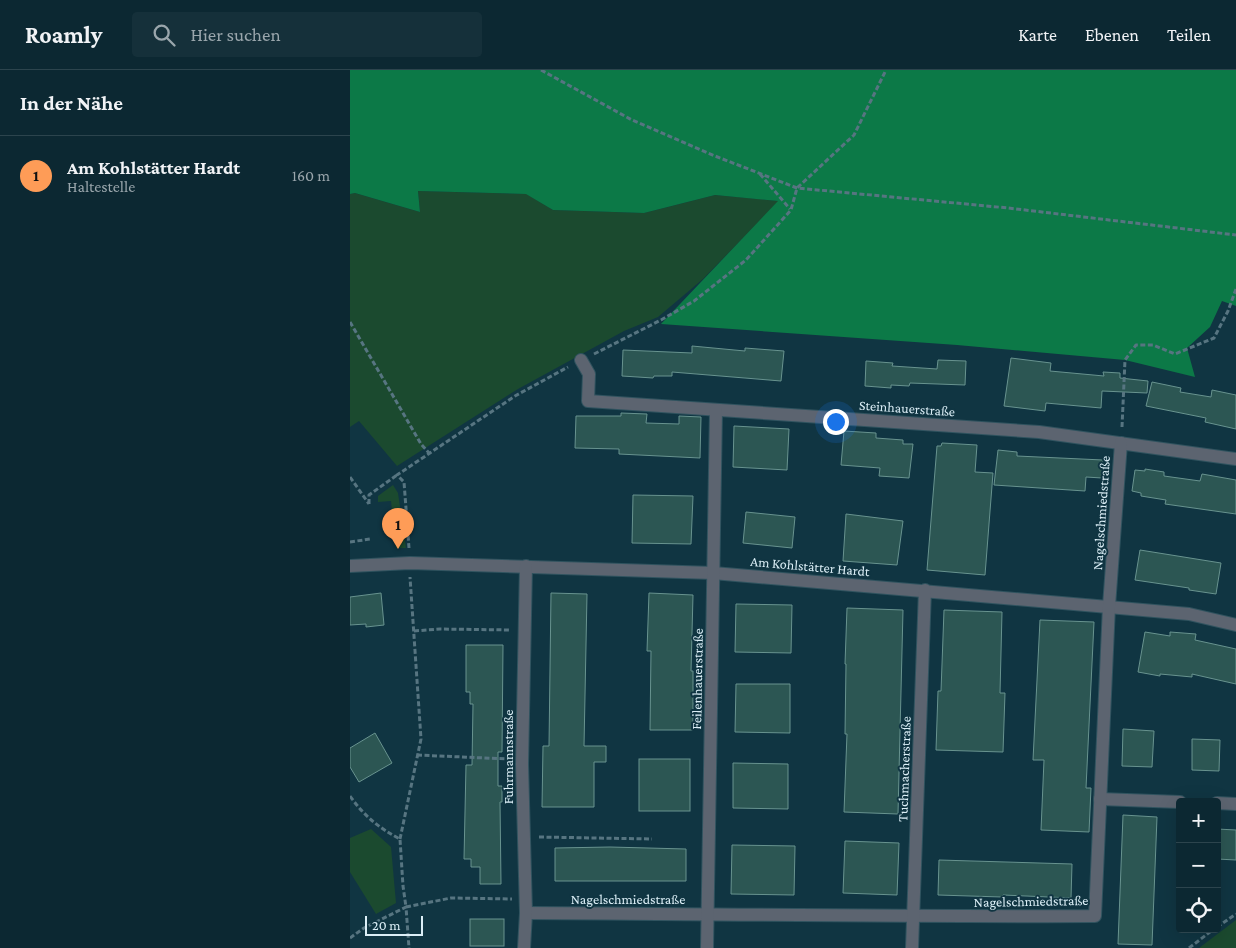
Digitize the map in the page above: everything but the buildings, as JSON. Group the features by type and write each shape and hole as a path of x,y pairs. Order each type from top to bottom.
{"street":[{"name":"Steinhauerstraße","path":"581,360 589,374 588,401 1039,432 1236,459"},
{"name":"Feilenhauerstraße","path":"707,948 716,410"},
{"name":"Nagelschmiedstraße","path":"526,914 914,917 1095,916 1109,606 1121,443"},
{"name":"Am Kohlstätter Hardt","path":"350,566 410,563 713,573 1109,606 1189,614 1236,625"},
{"name":"Fuhrmannstraße","path":"524,948 526,914 522,759 526,566"},
{"name":"Tuchmacherstraße","path":"912,948 925,590"},
{"path":"1100,799 1176,802"},
{"path":"1221,803 1236,804"}],"path":[{"path":"540,70 632,120 715,156 797,188 1008,208 1236,235"},
{"path":"350,477 369,504 369,495 515,396 694,301 746,260 791,210 797,188 854,135 886,70"},
{"path":"760,174 791,210"},
{"path":"1121,443 1125,360 1136,345 1154,345 1175,354 1214,338 1228,311 1236,289"},
{"path":"350,322 429,453"},
{"path":"397,475 404,482 421,739 400,839 409,948"},
{"path":"350,542 370,539"},
{"path":"414,631 440,629 524,630"},
{"path":"417,754 522,759"},
{"path":"350,796 357,806 379,828 400,839"},
{"path":"524,837 652,839"},
{"path":"350,938 364,928 406,907 451,898 525,900"},
{"path":"1221,924 1236,914"},
{"path":"1189,948 1209,933"}],"green space":[{"path":"350,70 1236,70 1236,306 1222,301 1210,327 1187,348 1195,377 1125,360 957,345 661,324 778,201 715,195 644,213 553,210 526,194 418,191 420,212 355,193 350,194"},
{"path":"418,191 527,194 553,210 644,213 715,195 779,201 703,279 658,317 624,331 518,389 397,466 359,421 350,427 350,194 355,193 420,212"},
{"path":"393,485 398,493 406,548 396,548 391,501 378,502 378,496"},
{"path":"371,829 391,847 396,903 376,914 350,872 350,838"},
{"path":"1236,920 1236,948 1199,948 1221,933"}],"place":[{"name":"Am Kohlstätter Hardt","path":"398,549"}]}
